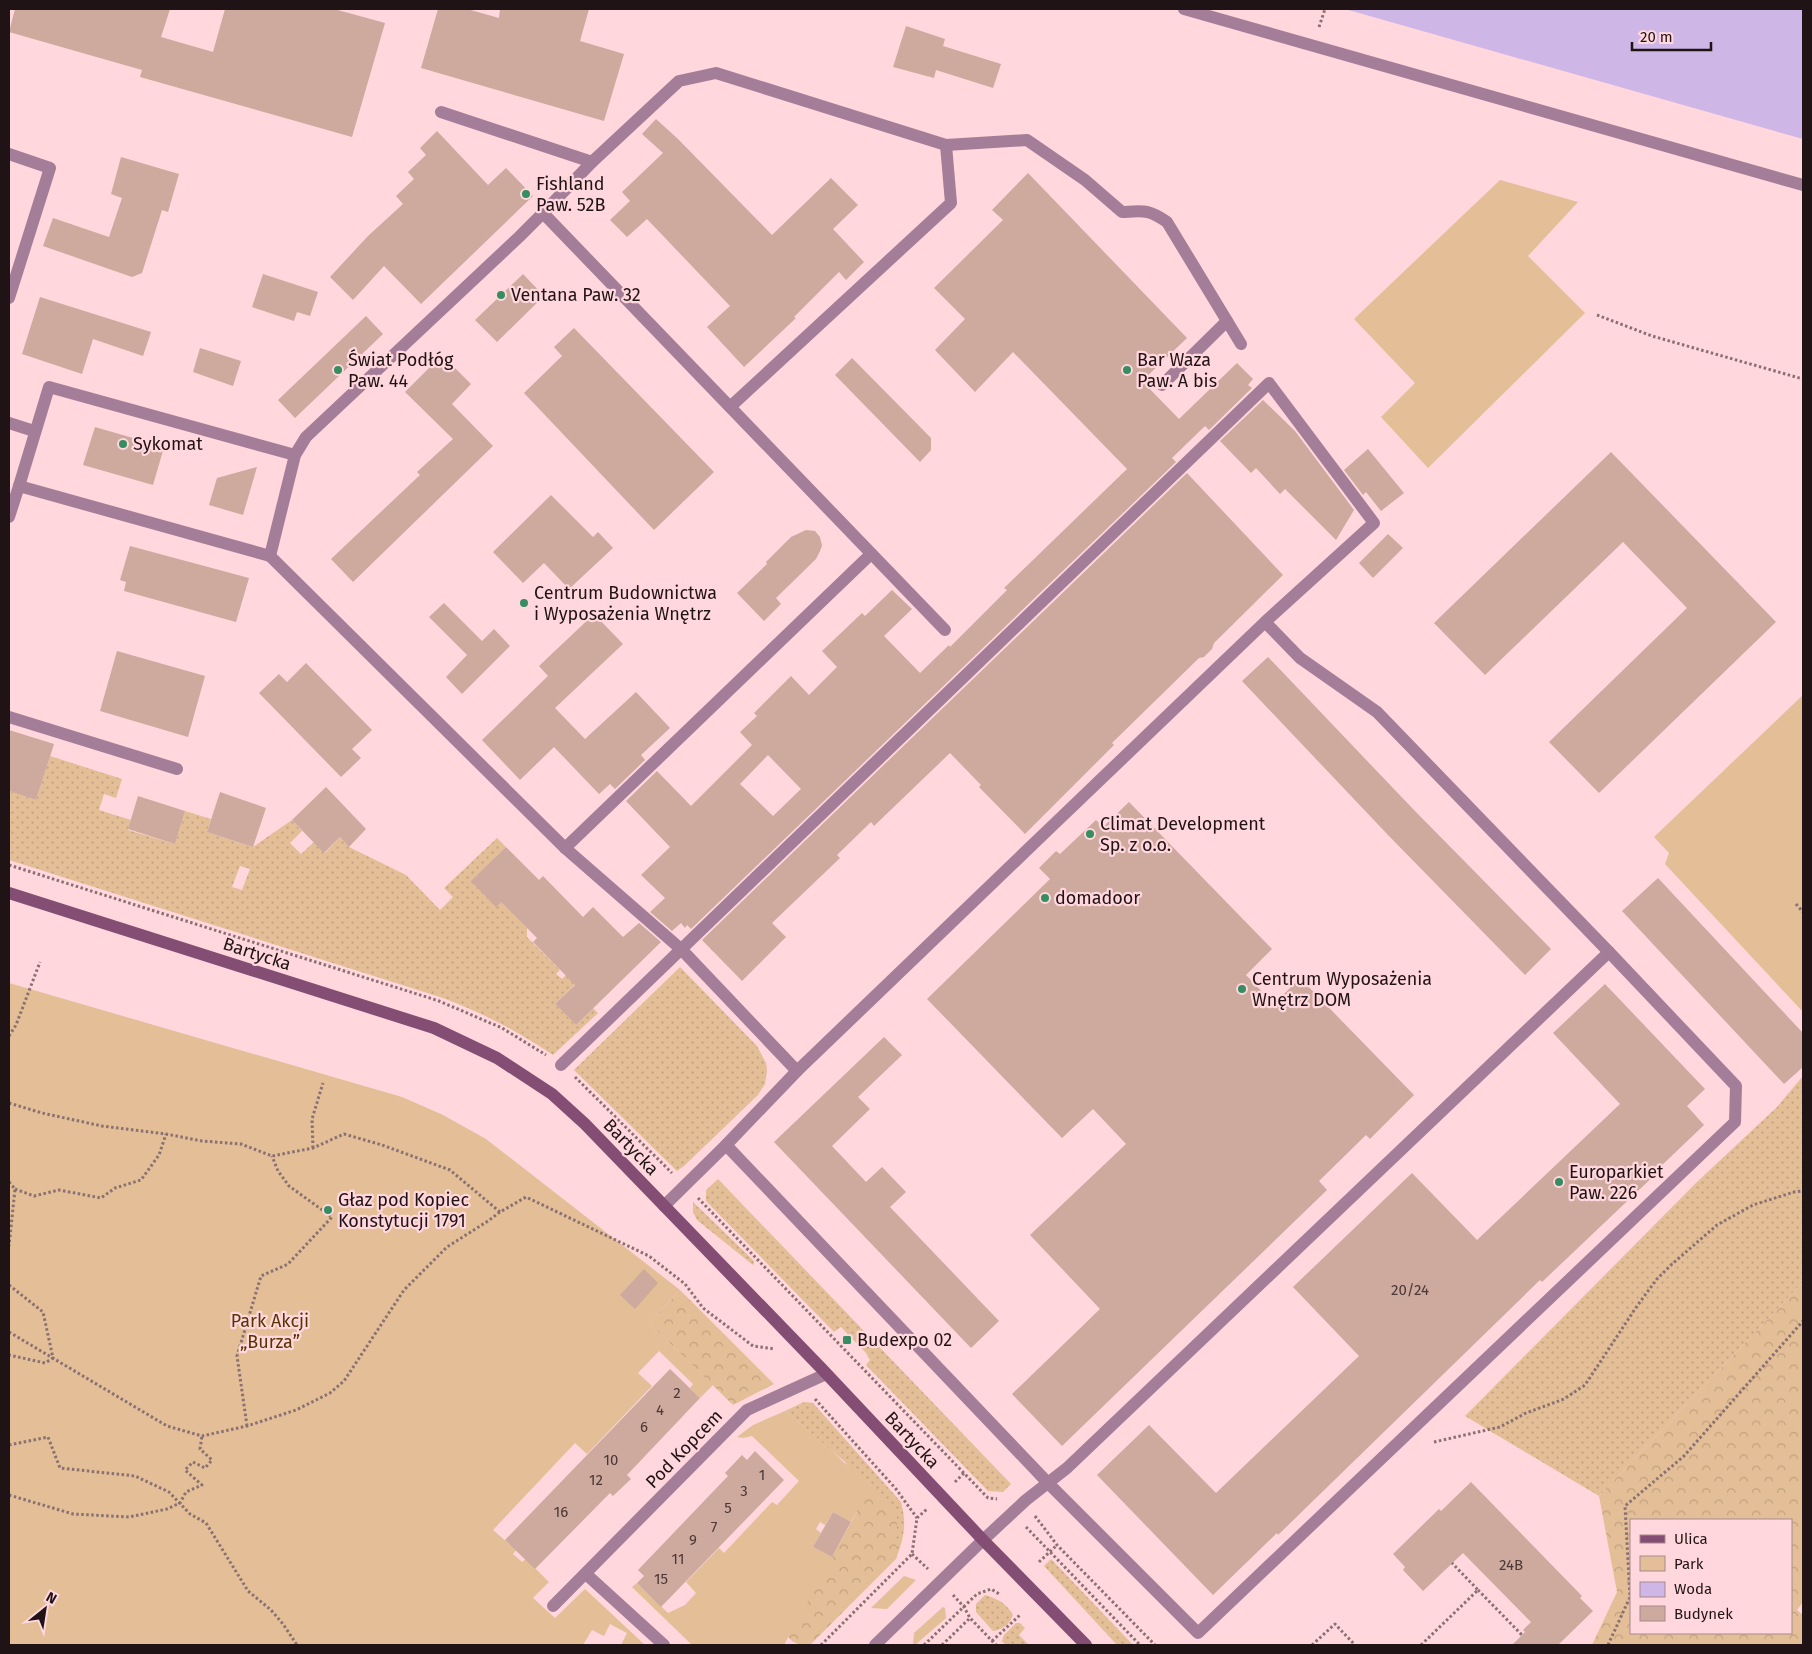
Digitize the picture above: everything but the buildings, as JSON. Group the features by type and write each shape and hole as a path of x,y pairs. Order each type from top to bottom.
{"street":[{"path":"1184,9 1803,186"},
{"path":"270,556 295,455 306,437 543,213 592,162 679,80 716,73 946,145 1027,140 1085,180 1122,212 1154,212 1167,222 1241,344"},
{"path":"441,112 592,162"},
{"path":"730,407 951,202 946,145"},
{"path":"9,154 50,168 9,298"},
{"path":"543,213 945,630"},
{"path":"1162,385 1227,321"},
{"path":"561,1065 1269,383 1374,523 1265,622 797,1071 726,1146 664,1206"},
{"path":"9,518 48,387 295,455"},
{"path":"9,423 34,431"},
{"path":"19,486 270,556 565,848 682,950 797,1071"},
{"path":"565,848 871,554"},
{"path":"726,1146 1048,1483 1198,1633 1734,1122 1736,1086 1377,712 1300,658 1265,622"},
{"path":"9,717 177,769"},
{"name":"Bartycka","path":"9,893 434,1028 497,1058 552,1094 585,1124 1086,1645"},
{"path":"874,1645 983,1540 1074,1462 1609,952"},
{"name":"Pod Kopcem","path":"553,1606 747,1410 826,1374"},
{"path":"586,1574 664,1645"}],"path":[{"path":"1319,28 1325,9"},
{"path":"1597,315 1652,336 1803,379"},
{"path":"9,865 439,1001 502,1028 532,1045 561,1065 600,1100 964,1473"},
{"path":"1796,904 1803,912"},
{"path":"9,1036 16,1025 40,962"},
{"path":"313,1148 312,1119 323,1083"},
{"path":"9,1103 42,1113 102,1126 166,1134 202,1141 241,1144 272,1156 313,1148 344,1134 382,1145 450,1170 500,1212"},
{"path":"9,1182 15,1189 34,1196 59,1190 102,1198 115,1188 141,1180 159,1155 166,1134"},
{"path":"247,1426 237,1356 261,1276 288,1264 332,1217 289,1186 278,1171 272,1156"},
{"path":"9,1246 15,1189"},
{"path":"1434,1442 1500,1427 1526,1413 1564,1399 1585,1385 1657,1279 1718,1225 1752,1205 1803,1191"},
{"path":"9,1332 167,1426 202,1436 247,1426 296,1410 330,1393 344,1382 404,1290 447,1247 526,1197 649,1256 684,1284 703,1308 753,1346 779,1349"},
{"path":"9,1285 43,1312 53,1358"},
{"path":"1608,1645 1630,1597 1625,1506 1684,1456 1803,1322"},
{"path":"9,1355 44,1363 53,1358"},
{"path":"805,1383 810,1394 896,1489 917,1518 912,1554 821,1645"},
{"path":"9,1495 73,1514 129,1517 166,1509 180,1503 186,1492 202,1485 185,1470 193,1462 205,1468 212,1460 200,1449 202,1436"},
{"path":"9,1445 48,1437 60,1468 135,1476 169,1492 190,1514 206,1523 248,1590 271,1610 297,1645"},
{"path":"1013,1513 1140,1645"},
{"path":"1039,1562 1057,1545 1155,1645"},
{"path":"1452,1563 1522,1635"},
{"path":"924,1645 977,1594 991,1590 1001,1595"},
{"path":"1421,1645 1478,1590"},
{"path":"964,1606 970,1618 996,1645"},
{"path":"992,1641 1020,1615"},
{"path":"942,1645 970,1618"},
{"path":"1312,1645 1335,1624 1356,1645"}],"green space":[{"path":"1500,180 1578,202 1528,256 1585,313 1428,468 1381,417 1415,383 1354,319"},
{"path":"1803,695 1803,1012 1665,864 1669,853 1654,837"},
{"path":"50,756 122,779 116,798 104,794 99,810 131,820 128,830 175,844 185,811 211,819 207,832 253,847 292,820 302,831 290,843 301,854 314,842 325,853 340,837 349,847 406,875 440,910 453,897 444,888 497,838 506,847 472,881 501,902 527,928 527,937 560,970 556,974 562,979 613,928 622,938 555,1004 576,1025 593,1008 598,1013 553,1055 499,1023 440,997 9,860 9,791 36,800","holes":["240,866 250,869 242,890 232,887"]},
{"path":"680,967 757,1046 766,1063 767,1071 765,1084 758,1095 677,1171 574,1070"},
{"name":"Park Akcji „Burza”","path":"9,983 402,1097 443,1115 486,1139 680,1290 649,1323 713,1385 700,1398 690,1388 693,1384 659,1351 638,1373 652,1386 587,1454 575,1443 493,1530 516,1550 513,1554 522,1562 526,1559 549,1582 533,1598 555,1618 585,1589 645,1645 621,1645 627,1633 610,1624 604,1636 592,1630 583,1645 9,1645"},
{"path":"1803,1076 1803,1282 1599,1496 1465,1416 1697,1182 1777,1107"},
{"path":"718,1179 1011,1484 1003,1492 988,1491 866,1365 870,1360 866,1353 841,1327 834,1332 706,1201 706,1190"},
{"path":"693,1202 754,1261 753,1265 697,1220 693,1212"},
{"path":"1803,1282 1803,1602 1797,1610 1803,1615 1803,1645 1592,1645 1617,1592 1599,1496"},
{"path":"680,1290 774,1384 733,1405 649,1323"},
{"path":"804,1402 813,1403 901,1502 904,1531 896,1559 896,1515 845,1462 785,1411"},
{"path":"785,1411 830,1449 870,1488 851,1522 833,1512 825,1525 820,1522 816,1529 821,1533 813,1547 832,1557 784,1645 692,1645 632,1587 637,1583 668,1613 685,1605 696,1593 686,1582 719,1548 724,1553 772,1502 777,1505 799,1481 752,1436 737,1437 753,1425"},
{"path":"845,1462 897,1515 896,1559 810,1645 796,1643 790,1639 782,1627 810,1565 832,1557 857,1512"},
{"path":"1051,1559 1133,1645 1117,1645 1044,1566"},
{"path":"904,1576 916,1580 887,1609 871,1608"},
{"path":"985,1595 994,1598 1008,1607 1013,1615 1008,1624 993,1631 976,1612 976,1604"},
{"path":"943,1607 945,1608 946,1618 913,1645 914,1633"},
{"path":"1016,1623 1020,1623 1025,1628 1019,1635 1029,1645 1006,1645 1002,1641 1004,1635"}],"water":[{"path":"1345,9 1803,9 1803,139"}],"place":[{"name":"Fishland Paw. 52B","path":"526,194"},
{"name":"Ventana Paw. 32","path":"501,295"},
{"name":"Świat Podłóg Paw. 44","path":"338,370"},
{"name":"Bar Waza Paw. A bis","path":"1127,370"},
{"name":"Sykomat","path":"123,444"},
{"name":"Centrum Budownictwa i Wyposażenia Wnętrz","path":"524,603"},
{"name":"Climat Development Sp. z o.o.","path":"1090,834"},
{"name":"domadoor","path":"1045,898"},
{"name":"Centrum Wyposażenia Wnętrz DOM","path":"1242,989"},
{"name":"Europarkiet Paw. 226","path":"1559,1182"},
{"name":"Głaz pod Kopiec Konstytucji 1791","path":"328,1210"},
{"name":"Budexpo 02","path":"847,1340"}]}
